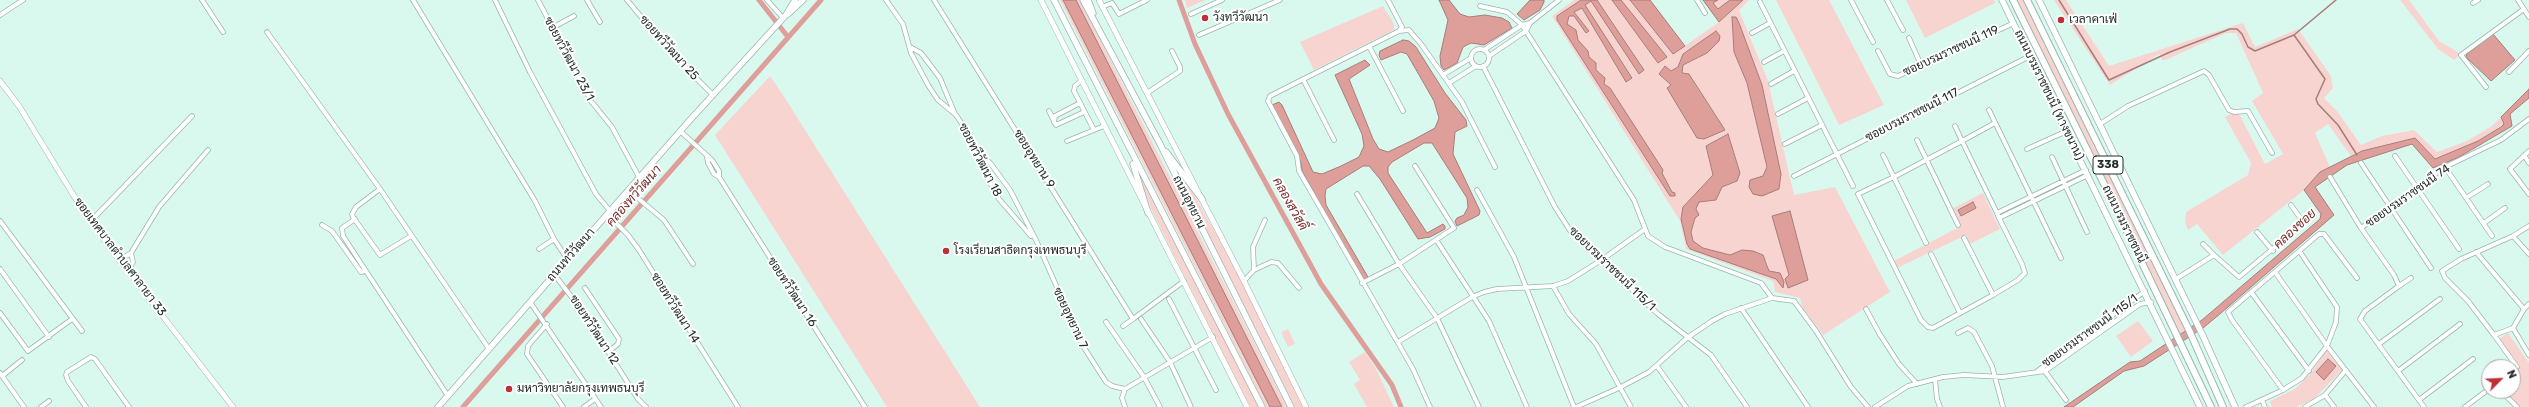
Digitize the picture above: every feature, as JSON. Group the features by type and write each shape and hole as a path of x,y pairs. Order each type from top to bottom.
{"highway":[{"name":"ถนนบรมราชชนนี","path":"2012,0 2179,338 2211,407"},
{"name":"ถนนบรมราชชนนี","path":"2027,0 2189,330 2223,407"},
{"path":"2031,0 2036,19"}],"main road":[{"name":"ถนนทวีวัฒนา","path":"438,407 712,94 781,20 795,0"},
{"name":"ถนนทวีวัฒนา","path":"781,20 798,7 803,0"},
{"path":"1054,0 1127,146 1184,252 1262,407"},
{"name":"ถนนอุทยาน","path":"1083,0 1160,144 1291,407"},
{"path":"1088,0 1097,28"},
{"name":"ถนนบรมราชชนนี (ทางขนาน)","path":"2002,0 2151,302 2200,407"},
{"name":"338","path":"2039,0 2176,279 2236,407"},
{"path":"1160,144 1202,199"},
{"path":"1127,146 1148,213"}],"street":[{"path":"0,15 23,0"},
{"path":"202,0 223,32"},
{"path":"413,0 535,201 554,239 567,259"},
{"name":"ซอยทวีวัฒนา 14","path":"495,0 530,72 596,194 616,223 628,235 738,407"},
{"name":"ซอยทวีวัฒนา 23/1","path":"538,0 591,101 612,127 639,177"},
{"path":"587,0 600,22"},
{"name":"ซอยทวีวัฒนา 25","path":"627,0 674,56 712,94"},
{"path":"767,0 781,20"},
{"name":"ซอยทวีวัฒนา 18","path":"886,0 898,14 910,46 913,59 928,85 943,106 956,114"},
{"name":"ซอยอุทยาน 9","path":"934,0 1133,319"},
{"path":"1041,0 1148,213 1213,337 1247,407"},
{"name":"ถนนอุทยาน","path":"1099,0 1244,281 1306,407"},
{"path":"1102,7 1112,3 1119,14 1146,0"},
{"path":"1191,14 1216,1 1222,0"},
{"path":"1199,35 1280,0"},
{"path":"1388,0 1402,27 1399,31"},
{"path":"1443,76 1471,58 1474,51 1484,50 1522,25 1530,23 1559,0"},
{"path":"1697,0 1705,13"},
{"path":"1852,0 1873,42"},
{"path":"1887,0 1903,30"},
{"path":"2473,3 2478,0"},
{"path":"2518,0 2529,17"},
{"path":"1760,2 1853,186"},
{"path":"1480,6 1493,7 1507,12 1522,25 1630,195 1645,229 1654,240 1665,247 1761,283 1772,298"},
{"path":"2486,87 2462,55 2524,9"},
{"path":"552,28 574,16"},
{"name":"ซอยบรมราชชนนี 119","path":"1878,50 1892,76 1898,76 2014,22"},
{"path":"1449,83 1476,66 1483,66 1488,61 1489,56 1526,31 1530,23"},
{"path":"1752,33 1770,23"},
{"path":"1430,407 1413,369 1362,283 1299,171 1297,156 1268,101 1270,96 1303,79 1399,31 1409,30 1462,102 1495,166"},
{"path":"268,32 380,189 489,349"},
{"path":"1909,38 1922,65"},
{"name":"ซอยทวีวัฒนา 18","path":"910,46 921,53 940,78 956,114 975,148 985,173 999,199 1036,240"},
{"path":"1369,46 1403,111"},
{"path":"1484,50 1489,56"},
{"path":"1147,93 1180,71 1180,67 1172,51"},
{"path":"1764,62 1784,51"},
{"path":"2508,72 2529,51"},
{"name":"ซอยบรมราชชนนี 117","path":"1794,176 2030,56"},
{"path":"1471,58 1476,66"},
{"name":"ซอยบรมราชชนนี 115/1","path":"1483,66 1554,207 1571,232 1600,261 1687,338 1712,356 1747,407"},
{"path":"1771,84 1794,71"},
{"path":"2100,124 2128,106 2204,71 2209,75 2229,110 2234,112 2242,110 2248,111 2272,153"},
{"path":"1303,79 1334,140"},
{"path":"1082,81 1074,88 1084,112 1094,130"},
{"name":"ซอยเทศบาลตำบลศาลายา 33","path":"0,82 19,106 91,221 233,407"},
{"path":"1778,114 1808,98"},
{"path":"1052,119 1080,103"},
{"path":"1989,110 2061,258"},
{"path":"1049,111 1056,124 1084,112"},
{"path":"91,221 192,116"},
{"name":"ซอยบรมราชชนนี 74","path":"2399,286 2394,275 2361,228 2445,167 2501,140 2529,119"},
{"path":"1955,126 1962,141 1997,213 2025,273 2018,280 1993,295 1933,328 1925,325 1858,194 1894,177 1962,141 1995,123"},
{"path":"1785,144 1822,125"},
{"path":"1067,141 1104,126"},
{"name":"ซอยทวีวัฒนา 16","path":"680,131 712,160 719,171 719,177 865,407"},
{"path":"2027,149 2067,131"},
{"path":"1917,140 1958,225"},
{"name":"ซอยอุทยาน 7","path":"975,148 1004,180 1036,240 1083,346 1100,374 1112,386 1125,389"},
{"path":"120,260 131,253 159,206 208,150"},
{"path":"2529,151 2510,169 2529,194"},
{"path":"1883,155 1926,243"},
{"path":"2524,155 2529,163"},
{"path":"2395,156 2459,249"},
{"path":"2052,157 2087,232"},
{"path":"2361,163 2431,268"},
{"path":"1362,283 1399,264 1454,228 1415,166"},
{"path":"2445,167 2492,236"},
{"path":"1997,213 2062,180 2087,172"},
{"path":"1999,218 2065,186 2087,172"},
{"path":"2330,177 2361,228"},
{"path":"2466,198 2488,184"},
{"path":"380,189 353,211 352,214 354,219 380,255 411,236"},
{"path":"628,190 664,220 693,264"},
{"path":"1477,190 1514,256 1576,407 1619,388 1657,366 1687,338 1718,317 1772,298 1794,301 1816,331 1851,387 1868,407"},
{"path":"1357,194 1399,264 1437,318 1479,407"},
{"path":"2203,244 2239,277 2273,251 2302,223 2291,205"},
{"path":"2484,223 2505,208"},
{"path":"354,219 342,228 341,232 365,271 448,396"},
{"path":"0,220 82,331"},
{"path":"1254,270 1252,247 1265,220"},
{"path":"322,225 332,231 361,272 365,271"},
{"path":"2511,359 2468,302 2443,275 2442,271 2476,252 2513,236 2529,226"},
{"path":"1398,342 1472,297 1497,289 1553,286 1579,275 1645,229"},
{"path":"2257,232 2273,251"},
{"path":"2283,390 2229,316 2230,309 2300,252 2315,236 2324,234 2357,278"},
{"path":"2513,236 2529,254"},
{"path":"1964,238 1993,295"},
{"path":"539,249 554,239"},
{"path":"1436,241 1491,325 1527,407"},
{"path":"2246,407 2295,384 2309,371 2327,346 2336,322 2337,307 2300,252"},
{"path":"2476,252 2524,309"},
{"path":"128,271 133,262 131,253"},
{"path":"1931,254 1960,313"},
{"path":"2176,279 2214,255"},
{"path":"1244,281 1254,270 1258,270 1271,262 1278,263 1299,288"},
{"path":"0,269 49,337"},
{"path":"2275,272 2327,346 2374,407"},
{"name":"ซอยทวีวัฒนา 12","path":"554,274 583,312 608,352 646,407"},
{"path":"2411,278 2360,315 2362,323 2379,344 2424,407"},
{"path":"1123,326 1184,281"},
{"path":"1553,286 1569,314 1596,344 1619,388 1631,407"},
{"path":"585,288 619,339 618,344 608,352"},
{"name":"ซอยบรมราชชนนี 115/1","path":"2036,372 2041,366 2145,291"},
{"path":"2251,292 2309,371"},
{"path":"2136,298 2140,304"},
{"path":"2379,344 2440,298"},
{"path":"1169,299 1196,348 1216,390"},
{"path":"530,302 600,407"},
{"name":"ซอยบรมราชชนนี 115/1","path":"1875,407 1917,384 1952,375 1995,377 2044,371 2140,304 2151,302"},
{"path":"2494,335 2513,328 2524,309 2529,304"},
{"path":"1741,308 1808,407"},
{"path":"1866,309 1883,339 1917,384"},
{"path":"0,313 28,351 72,319"},
{"path":"1140,319 1170,362 1191,407"},
{"path":"1106,322 1144,377 1160,407"},
{"path":"546,324 528,346 527,354 563,407"},
{"path":"2398,371 2460,324"},
{"path":"1958,333 1968,328 1974,332 1992,366 2003,407"},
{"path":"2094,328 2098,334"},
{"path":"2513,328 2529,355"},
{"path":"1125,407 1122,398 1125,389 1213,337"},
{"path":"2065,350 2069,355"},
{"path":"86,407 68,381 66,375 67,372 91,357 95,359 129,407"},
{"path":"2419,400 2473,359"},
{"path":"22,360 1,375 24,407"},
{"path":"1657,366 1686,407"},
{"path":"2041,366 2066,400"},
{"path":"2305,407 2325,395 2346,370"},
{"path":"1935,380 1937,399 1940,407"},
{"path":"2325,395 2334,407"},
{"path":"2466,407 2481,395"},
{"path":"584,407 595,399"},
{"path":"2508,399 2517,407"},
{"path":"2262,400 2265,407"},
{"path":"41,407 49,401"}],"shaded area":[{"path":"1060,0 1063,0 1270,407 1266,407"},
{"path":"1063,0 1076,0 1282,407 1270,407"},
{"path":"1076,0 1080,0 1287,407 1282,407"},
{"path":"1185,0 1206,0 1187,8"},
{"path":"1439,0 1449,0 1460,14 1469,17 1485,15 1502,18 1509,22 1512,28 1484,45 1471,43 1463,47 1457,63 1444,70 1441,66 1440,56 1448,20"},
{"path":"1530,0 1544,0 1544,2 1540,10 1524,20 1517,14"},
{"path":"1574,0 1581,0 1557,16 1557,20 1670,196 1675,196 1662,173 1663,170 1610,89 1604,84 1605,78 1596,70 1596,63 1589,57 1588,51 1578,40 1576,31 1567,24 1569,16 1574,16 1586,33 1589,31 1574,12 1582,8 1632,78 1584,5 1591,0 1639,73 1644,69 1597,0 1612,0 1658,63 1666,57 1621,0 1630,0 1673,54 1719,22 1743,0 1749,0 1739,10 1768,81 1794,195 1835,187 1890,292 1823,335 1802,307 1800,298 1775,292 1773,281 1686,249 1680,221 1552,16","holes":["1736,17 1762,85 1781,174 1779,189 1750,181 1763,176 1767,167 1747,83 1734,52","1716,31 1707,53 1683,65 1682,73 1690,74 1725,130 1667,88 1671,85 1659,74 1665,66 1671,71 1678,67 1683,54","1728,134 1740,173 1736,181 1722,187 1716,200 1699,202 1691,232 1693,241 1703,248 1730,255 1742,250 1767,261 1769,271 1780,273 1783,288 1776,279 1690,249 1683,207 1713,175 1706,146"]},
{"path":"1581,0 1597,0 1644,70 1639,74 1591,1 1585,5 1632,78 1626,82 1582,8 1574,12 1589,31 1586,33 1574,16 1569,16 1567,24 1576,30 1578,40 1588,51 1589,57 1596,63 1596,70 1605,78 1604,84 1610,88 1663,170 1662,173 1672,192 1675,193 1675,196 1670,196 1557,20 1557,16"},
{"path":"1612,0 1621,0 1667,57 1658,63"},
{"path":"1630,0 1650,0 1685,46 1673,54"},
{"path":"1703,0 1718,0 1713,3 1718,9 1730,0 1743,0 1719,22"},
{"path":"1718,0 1730,0 1718,9 1713,3"},
{"path":"1776,0 1829,0 1884,105 1839,125"},
{"path":"1906,0 1994,0 1995,3 1925,38"},
{"path":"2017,0 2023,0 2186,330 2180,334"},
{"path":"2054,0 2066,0 2109,66 2243,23 2255,47 2298,29 2331,76 2333,88 2324,98 2337,111 2361,145 2382,136 2414,130 2437,152 2467,141 2492,126 2501,117 2504,124 2478,141 2435,159 2415,138 2362,151 2351,156 2328,124 2315,133 2330,167 2320,172 2304,190 2223,255 2197,224 2188,230 2185,222 2186,212 2248,175 2251,163 2225,117 2237,110 2265,164 2283,154 2252,101 2263,93 2236,33 2226,33 2163,61 2159,54 2110,85"},
{"path":"2400,0 2409,0 2439,41 2461,54 2454,60 2438,49"},
{"path":"1383,6 1394,24 1394,30 1314,70 1300,42"},
{"path":"1732,17 1736,17 1739,23 1762,85 1781,174 1779,189 1762,196 1753,194 1749,187 1750,180 1763,176 1767,167 1747,83 1734,52"},
{"path":"1716,31 1720,36 1719,41 1707,53 1683,65 1682,73 1689,74 1725,130 1704,139 1697,138 1667,88 1671,85 1659,74 1665,66 1671,71 1678,67 1683,54"},
{"path":"2493,34 2515,60 2491,81 2466,57 2467,54"},
{"path":"1403,40 1409,41 1416,47 1445,93 1466,120 1467,126 1455,132 1453,154 1480,211 1479,215 1457,226 1455,221 1457,218 1464,215 1468,207 1467,198 1432,143 1424,143 1392,162 1388,167 1388,173 1427,233 1443,224 1445,226 1445,229 1430,237 1418,239 1380,179 1369,166 1363,166 1326,189 1325,196 1326,205 1368,277 1364,280 1361,279 1302,171 1301,163 1272,105 1279,102 1282,105 1313,172 1322,174 1341,166 1359,157 1364,146 1362,134 1335,75 1365,60 1370,65 1349,79 1373,139 1379,149 1388,152 1413,140 1435,128 1439,118 1434,101 1407,54 1401,52 1381,60 1379,55 1380,51"},
{"path":"770,76 980,407 887,407 715,135"},
{"path":"2529,89 2529,98 2510,114 2512,126 2459,157 2433,168 2412,144 2347,165 2315,187 2334,215 2221,313 2203,328 2144,366 2124,371 2073,407 2064,407 2130,362 2140,361 2202,320 2320,219 2321,214 2304,190 2320,172 2362,151 2415,138 2435,159 2478,141 2501,127 2504,124 2501,117"},
{"path":"1728,134 1740,173 1737,181 1722,187 1716,200 1699,202 1696,209 1699,215 1695,218 1691,232 1693,241 1703,248 1730,255 1742,250 1753,251 1763,255 1769,271 1780,273 1784,282 1783,288 1776,279 1690,249 1687,244 1681,219 1683,207 1713,175 1706,146"},
{"path":"1179,172 1189,185 1238,274 1303,407 1295,407 1180,178"},
{"path":"1143,180 1258,407 1250,407 1152,211 1141,181"},
{"path":"1983,193 2000,229 1970,244 1966,235 1897,268 1894,261 1961,226 1953,208"},
{"path":"1973,202 1976,208 1961,216 1958,210"},
{"path":"1790,211 1808,280 1788,288 1785,279 1789,275 1772,216"},
{"path":"2138,321 2153,341 2131,357 2116,336"},
{"path":"1288,329 1295,344 1288,347 1281,332"},
{"path":"2508,333 2529,363 2529,407 2518,407 2509,399 2521,399 2521,359 2514,359 2499,339"},
{"path":"2326,350 2342,370 2314,399 2296,407 2272,407 2270,401 2295,389 2312,372"},
{"path":"1365,352 1376,369 1394,407 1367,407 1354,384 1360,380 1349,362"},
{"path":"2328,359 2336,366 2324,380 2316,372"}],"waterway":[{"path":"759,0 788,37"},
{"name":"คลองทวีวัฒนา","path":"463,407 821,0"},
{"name":"คลองสวัสดิ์","path":"1179,0 1195,44 1228,114 1321,284 1392,385 1401,407"},
{"path":"2059,0 2109,80 2170,52 2230,29 2237,29 2242,34 2248,47 2255,51 2294,35 2336,0"},
{"path":"2294,35 2325,79 2316,99 2318,104 2338,125 2357,155"}],"place":[{"name":"วังทวีวัฒนา","path":"1205,18"},
{"name":"เวลาคาเฟ่","path":"2061,20"},
{"name":"โรงเรียนสาธิตกรุงเทพธนบุรี","path":"946,251"},
{"name":"มหาวิทยาลัยกรุงเทพธนบุรี","path":"509,389"}],"water label":[{"name":"คลองซอย","path":"2295,229"}]}
